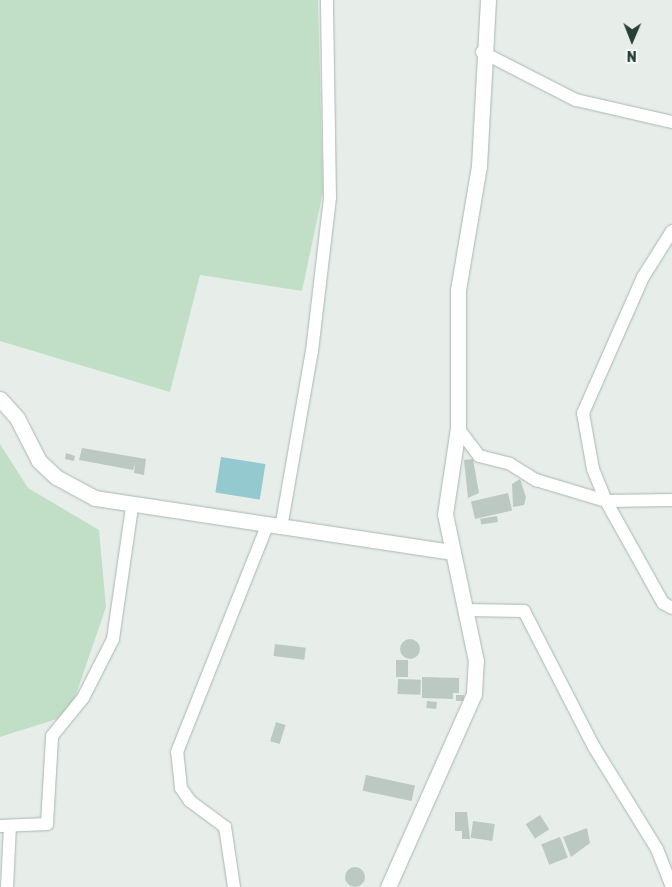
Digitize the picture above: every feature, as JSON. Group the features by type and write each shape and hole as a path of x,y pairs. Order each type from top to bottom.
{"street":[{"path":"234,887 225,827 190,801 181,788 177,752 274,527 312,350 330,198 327,0"},
{"path":"388,887 474,694 476,661 445,514 458,428 458,290 479,166 482,52 488,0"},
{"path":"482,52 576,100 672,122"},
{"path":"672,231 643,277 583,413 593,470 606,501 663,603 672,608"},
{"path":"0,399 17,418 39,461 56,477 95,498 132,507 452,552"},
{"path":"458,428 479,456 510,464 536,480 606,501 672,500"},
{"path":"7,887 5,826 47,824 52,736 83,698 113,639 132,507"},
{"path":"466,610 524,611 594,747 656,848 672,887"}],"green space":[{"path":"0,0 318,0 323,192 302,291 200,275 170,392 0,341"},
{"path":"0,444 28,488 99,530 106,607 69,715 0,737"}],"water":[{"path":"221,457 265,464 260,500 215,493"}],"building":[{"path":"82,448 146,459 144,475 134,473 135,464 133,470 79,460"},
{"path":"66,453 75,456 74,461 65,459"},
{"path":"473,459 479,493 468,498 464,460"},
{"path":"520,479 526,497 524,505 513,507 512,484"},
{"path":"508,493 512,511 475,519 471,502"},
{"path":"497,516 498,522 481,525 480,519"},
{"path":"410,639 417,642 420,649 417,656 410,659 403,656 400,649 403,642"},
{"path":"275,644 306,648 304,660 274,656"},
{"path":"396,660 408,660 408,677 396,677"},
{"path":"422,677 459,678 459,693 453,693 453,699 422,698"},
{"path":"398,679 421,680 420,695 397,694"},
{"path":"456,695 464,695 464,701 456,701"},
{"path":"427,701 437,702 436,709 426,708"},
{"path":"276,722 286,725 280,744 270,741"},
{"path":"366,775 415,785 412,801 363,791"},
{"path":"455,812 467,812 470,839 462,839 462,831 455,831"},
{"path":"540,815 549,829 535,839 526,824"},
{"path":"473,821 495,824 492,841 471,838"},
{"path":"587,828 590,843 571,857 563,837"},
{"path":"560,837 568,858 549,865 541,844"},
{"path":"355,867 362,870 365,877 362,884 355,887 348,884 345,877 348,870"}]}
